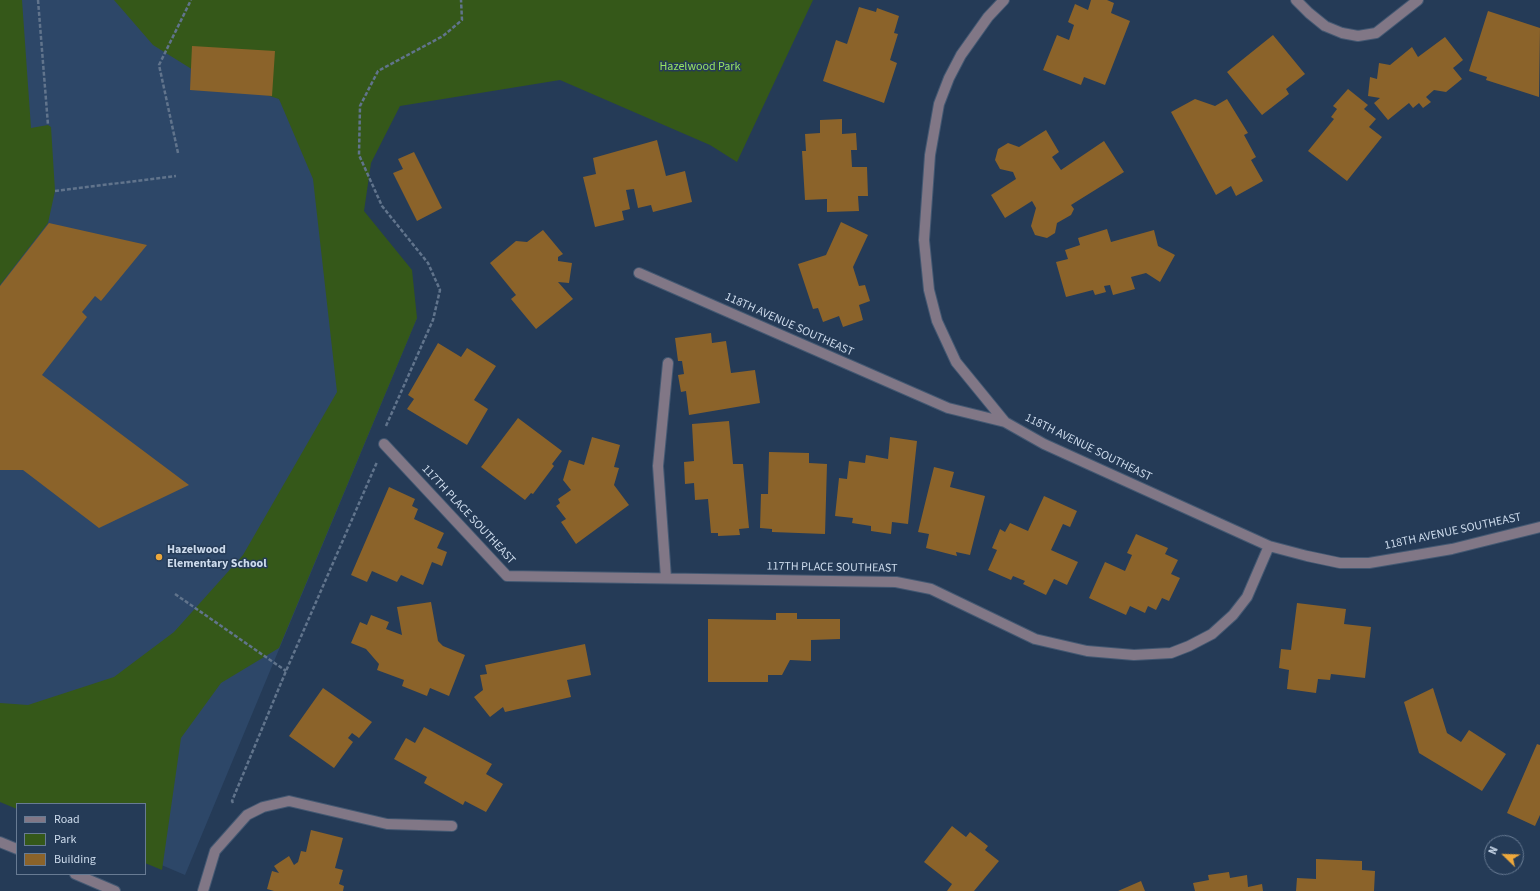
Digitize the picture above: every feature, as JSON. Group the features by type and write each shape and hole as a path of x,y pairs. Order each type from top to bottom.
{"street":[{"path":"1004,0 988,17 961,55 949,78 939,104 930,155 924,240 928,290 936,321 956,362 1005,422"},
{"path":"1296,0 1325,26 1342,33 1358,36 1376,33 1418,0"},
{"name":"118TH AVENUE SOUTHEAST","path":"638,273 948,408 1005,422 1044,444 1269,546 1340,563 1369,563 1452,548 1540,527"},
{"path":"666,578 658,466 668,363"},
{"name":"117TH PLACE SOUTHEAST","path":"384,444 507,576 896,582 931,590 1035,639 1088,651 1134,655 1171,653 1189,646 1212,634 1234,615 1247,597 1269,546"},
{"path":"203,891 215,851 247,815 263,807 289,801 387,824 452,826"},
{"path":"0,842 16,849"},
{"path":"77,875 115,891"}],"path":[{"path":"38,0 48,126"},
{"path":"178,153 159,65 191,0"},
{"path":"232,801 286,671 384,444 381,436 433,320 440,290 428,263 382,206 359,155 360,106 378,71 443,36 462,20 461,0"},
{"path":"55,191 176,176"},
{"path":"175,594 286,671"}],"shaded area":[{"name":"Hazelwood Elementary School","path":"0,0 118,0 279,99 417,318 185,875 146,858 146,803 0,797"}],"green space":[{"path":"0,0 22,0 31,128 48,125 51,127 55,191 48,223 0,285"},
{"name":"Hazelwood Park","path":"114,0 813,0 737,162 710,145 560,80 400,106 371,163 364,211 412,270 417,318 279,648 221,683 181,738 162,870 146,863 146,803 16,803 16,809 0,802 0,703 28,705 114,677 174,632 243,555 337,392 313,179 279,99 198,73 153,45"}],"building":[{"path":"1091,0 1107,0 1114,3 1111,13 1130,21 1105,85 1084,77 1081,85 1043,70 1057,35 1069,40 1074,25 1068,22 1075,4 1088,10"},
{"path":"859,7 876,12 877,8 899,16 894,33 898,34 890,60 897,63 884,103 823,81 836,40 847,44"},
{"path":"1488,11 1540,28 1539,97 1486,80 1487,77 1469,71"},
{"path":"1273,35 1305,74 1286,89 1289,94 1262,115 1227,72"},
{"path":"1445,37 1463,60 1453,68 1462,79 1446,92 1434,90 1426,97 1431,102 1423,108 1419,103 1413,108 1409,103 1388,120 1374,103 1380,98 1368,96 1370,77 1377,79 1379,63 1390,65 1412,47 1418,57"},
{"path":"192,46 275,51 272,96 190,90"},
{"path":"1348,89 1368,105 1364,109 1376,119 1369,127 1382,137 1347,181 1308,151 1334,119 1331,117 1337,109 1333,106"},
{"path":"1195,99 1215,106 1227,99 1248,133 1244,135 1256,157 1251,160 1263,181 1236,196 1231,186 1216,195 1171,112"},
{"path":"842,119 842,134 856,133 857,150 851,150 852,167 867,167 868,196 858,196 859,211 827,212 827,199 805,200 802,151 806,151 805,134 820,133 820,120"},
{"path":"1046,130 1059,152 1052,157 1061,170 1104,141 1124,172 1071,205 1074,209 1071,215 1057,223 1055,233 1047,238 1035,235 1031,226 1036,208 1032,201 1005,218 991,195 1016,179 1013,172 1000,169 995,160 998,149 1008,143 1019,147"},
{"path":"657,140 666,176 685,171 692,202 653,212 651,205 638,208 634,189 626,190 630,209 622,211 624,220 595,227 583,177 596,174 593,158"},
{"path":"414,152 442,208 417,221 393,173 403,169 398,159"},
{"path":"841,222 868,235 853,267 859,286 865,285 870,301 859,305 863,320 843,327 839,316 823,322 818,308 813,309 798,264 826,255"},
{"path":"49,223 147,245 101,301 95,296 82,312 87,317 42,375 189,485 99,528 23,470 0,470 0,286"},
{"path":"1107,229 1111,242 1154,230 1158,246 1175,255 1160,282 1146,273 1131,277 1135,289 1113,295 1110,285 1104,286 1106,292 1095,295 1093,290 1066,297 1056,262 1068,259 1065,250 1080,245 1078,238"},
{"path":"543,230 563,254 558,257 558,261 572,263 569,283 558,282 573,299 536,329 511,299 516,295 490,263 516,241 527,242"},
{"path":"711,333 712,343 726,341 731,373 755,370 760,403 689,415 686,391 681,392 678,375 684,374 682,361 678,361 675,338"},
{"path":"438,343 461,357 467,348 496,366 474,400 488,409 467,445 407,409 414,399 408,395"},
{"path":"518,418 562,451 552,464 554,466 533,494 531,493 525,500 481,467"},
{"path":"729,421 733,464 743,464 749,528 739,529 740,535 718,536 718,533 711,533 708,499 695,500 694,483 685,484 684,462 694,461 692,424"},
{"path":"592,437 620,445 614,467 619,468 614,485 629,505 576,544 561,522 566,519 556,506 560,503 558,499 571,490 563,480 569,460 584,465"},
{"path":"890,437 917,441 908,524 892,522 891,534 871,531 871,526 852,523 853,518 835,516 839,478 847,479 849,461 865,463 866,455 888,459"},
{"path":"769,452 809,453 809,463 827,464 825,534 772,532 772,529 760,528 761,494 768,494"},
{"path":"934,467 954,472 950,487 985,496 970,555 956,552 957,556 926,548 929,534 918,532"},
{"path":"389,487 415,499 412,506 418,509 414,519 444,533 437,548 447,552 442,566 432,562 423,585 401,575 397,582 372,571 367,582 351,575"},
{"path":"1044,496 1077,511 1070,527 1063,524 1051,550 1078,562 1067,585 1054,579 1046,595 1023,584 1025,581 1013,576 1011,580 988,570 997,550 992,548 1000,529 1005,532 1010,523 1028,531"},
{"path":"1136,534 1168,548 1165,554 1178,560 1171,574 1180,578 1169,601 1162,598 1156,610 1148,606 1145,613 1130,606 1126,615 1089,598 1105,562 1125,571 1132,555 1127,553"},
{"path":"431,602 438,641 443,646 465,655 449,696 430,688 427,696 402,686 404,680 377,670 379,664 366,649 351,643 360,622 367,625 371,615 389,622 386,629 402,635 397,607"},
{"path":"1297,603 1346,609 1344,624 1371,627 1365,678 1331,674 1330,680 1318,679 1316,693 1287,689 1289,670 1279,668 1281,649 1291,650"},
{"path":"776,613 797,613 797,619 840,619 840,639 811,640 811,661 790,660 782,675 768,675 768,682 708,682 708,619 776,620"},
{"path":"585,644 591,675 567,680 571,697 505,712 503,707 490,717 474,697 483,690 480,675 487,674 485,665"},
{"path":"323,688 372,722 359,738 352,733 348,738 353,742 334,768 289,736"},
{"path":"1433,688 1447,733 1461,742 1469,730 1506,754 1482,791 1419,753 1404,702"},
{"path":"424,727 492,764 486,774 503,784 486,812 465,801 463,805 424,783 427,777 394,759 406,738 415,743"},
{"path":"1537,744 1540,745 1540,815 1535,826 1507,813"},
{"path":"952,826 966,837 970,832 988,846 985,850 999,861 974,891 947,891 952,884 924,862"},
{"path":"311,830 343,838 335,868 343,870 339,884 344,886 343,891 274,891 267,889 272,871 279,873 274,866 289,856 294,865 298,862 301,851 306,852"},
{"path":"1316,859 1362,861 1362,870 1375,871 1374,891 1296,891 1297,878 1316,879"},
{"path":"1229,872 1230,878 1247,875 1248,887 1262,884 1263,891 1195,891 1193,883 1209,880 1208,875"},
{"path":"1141,881 1145,891 1118,891"}],"place":[{"name":"Hazelwood Elementary School","path":"159,557"}]}
